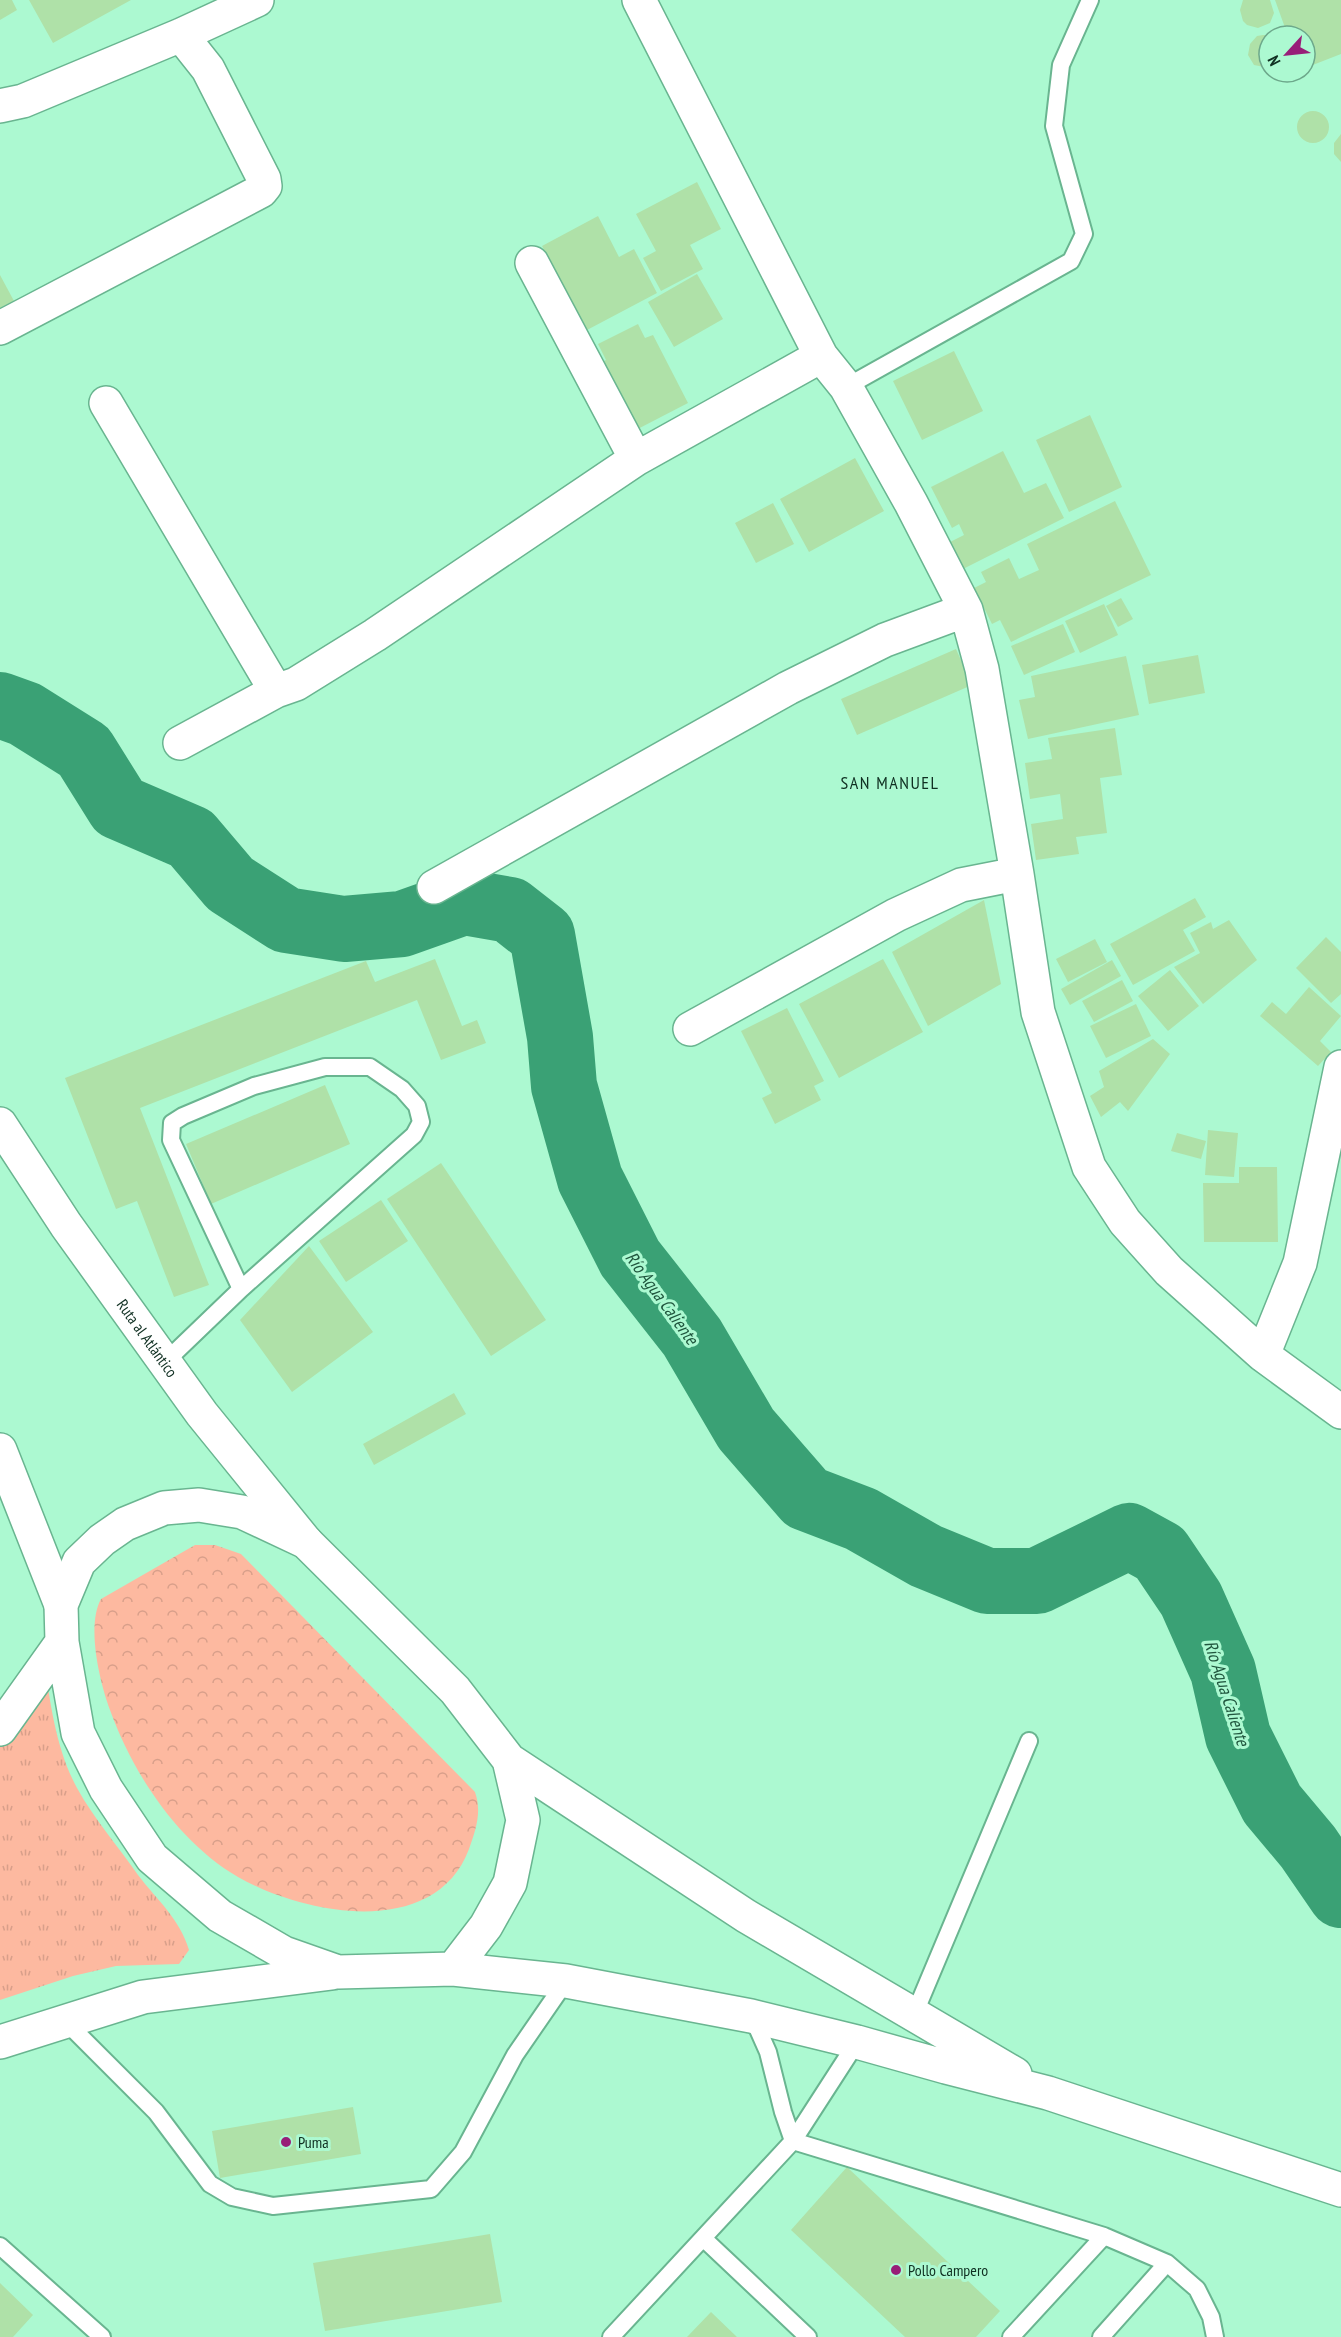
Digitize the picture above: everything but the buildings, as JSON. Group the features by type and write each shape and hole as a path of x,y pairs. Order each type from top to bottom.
{"main road":[{"path":"0,105 23,101 257,0"},
{"path":"647,5 821,356 846,387 911,503 966,610 982,669 1038,1012 1089,1167 1125,1222 1170,1271 1263,1354 1341,1412"},
{"path":"0,328 261,191 266,186 208,69 180,35"},
{"path":"532,263 636,459"},
{"path":"180,743 276,691 296,684 375,635 636,459 821,356"},
{"path":"106,403 276,691"},
{"path":"434,887 788,688 885,640 966,610"},
{"path":"690,1029 896,915 961,885 1017,874"},
{"path":"1263,1354 1300,1263 1341,1067"},
{"name":"Ruta al Atlántico","path":"0,1124 66,1225 202,1414 306,1542"},
{"path":"0,1450 61,1605 62,1642 78,1733 106,1789 152,1858 220,1916 284,1953 338,1972"},
{"path":"61,1605 79,1562 102,1540 125,1524 164,1508 198,1505 242,1512 306,1542 455,1690 509,1760 746,1916 1048,2093"},
{"path":"0,1728 62,1642"},
{"path":"453,1969 486,1926 510,1883 523,1821 509,1760"},
{"path":"0,2043 143,1997 338,1972 453,1969 566,1981 751,2016 1048,2093 1326,2185"}],"lane":[{"path":"846,387 1071,261 1084,234 1054,126 1061,65 1090,0"},
{"path":"165,1362 241,1289 414,1135 421,1122 417,1106 402,1089 370,1067 325,1066 254,1086 183,1116 172,1123 171,1140 241,1289"},
{"path":"914,2015 1029,1741"},
{"path":"66,2022 156,2112 210,2184 232,2197 273,2206 431,2189 463,2152 515,2055 566,1981"},
{"path":"751,2016 768,2052 783,2112 793,2140"},
{"path":"611,2337 793,2140 857,2042"},
{"path":"793,2140 1104,2236 1167,2263 1197,2289 1211,2317 1215,2337"},
{"path":"1011,2337 1104,2236"},
{"path":"704,2238 808,2337"},
{"path":"0,2246 92,2334"},
{"path":"1101,2337 1167,2263"}],"green space":[{"path":"195,1545 215,1545 241,1554 475,1792 478,1814 469,1849 452,1878 428,1897 398,1908 366,1911 331,1909 265,1890 238,1877 196,1845 177,1826 145,1782 120,1734 102,1685 95,1639 97,1610 101,1599"},
{"path":"45,1664 59,1743 77,1788 106,1832 174,1919 189,1950 179,1964 116,1966 73,1976 0,2000 0,1728"}],"waterway":[{"name":"Río Agua Caliente","path":"0,705 25,714 84,751 119,807 191,838 230,884 286,920 344,929 402,924 464,902 510,910 542,935 560,1037 564,1086 590,1179 630,1258 692,1337 746,1429 806,1498 861,1519 926,1556 987,1581 1037,1581 1129,1536 1160,1553 1191,1599 1223,1671 1238,1736 1272,1804 1308,1847 1341,1895"}],"place":[{"name":"Puma","path":"286,2142"},
{"name":"Pollo Campero","path":"896,2270"}],"district":[{"name":"SAN MANUEL","path":"890,782"}]}
